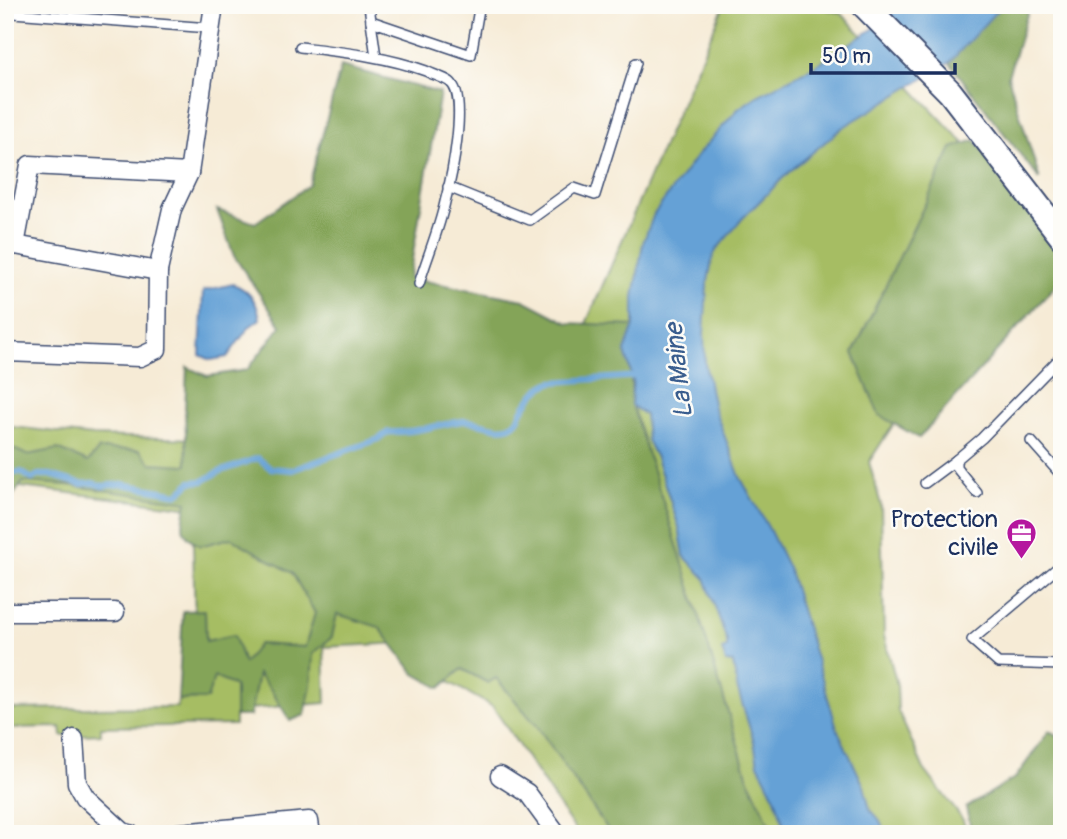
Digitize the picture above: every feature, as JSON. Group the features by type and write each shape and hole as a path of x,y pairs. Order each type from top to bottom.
{"main road":[{"path":"864,5 950,92 1062,237"}],"street":[{"path":"5,352 140,357 157,349 158,271 172,209 189,173 214,5"},
{"path":"158,271 10,247 30,165 189,173"},
{"path":"5,612 115,612"},
{"path":"74,739 77,783 85,797 123,832 130,834"},
{"path":"500,776 527,793 557,834"},
{"path":"170,834 309,821 311,834"}],"lane":[{"path":"369,5 376,57"},
{"path":"371,20 471,55 479,9 469,5"},
{"path":"13,13 211,28"},
{"path":"300,47 404,63 452,83 457,92 459,110 455,149 445,204 419,284"},
{"path":"448,187 530,220 573,188 595,195 636,63"},
{"path":"925,483 982,438 1062,356"},
{"path":"1031,441 1062,475"},
{"path":"956,460 956,467 977,493"},
{"path":"1062,564 972,640 998,663 1062,665"}],"green space":[{"path":"724,5 810,5 841,13 1006,188 983,286 869,462 881,505 884,636 897,685 898,711 924,769 963,820 967,834 578,834 493,707 440,677 404,643 324,647 326,703 235,710 235,725 101,727 101,734 62,736 61,727 5,728 5,709 177,707 178,700 197,699 192,508 5,485 5,426 93,436 195,439 585,326"},
{"path":"905,5 1030,5 1008,76 1040,180"},
{"path":"341,66 440,93 409,278 524,300 568,323 634,326 625,351 631,372 632,405 748,778 774,834 611,834 537,726 496,678 488,683 462,669 440,688 415,674 379,627 337,614 332,637 313,654 305,715 290,721 258,674 250,716 235,716 235,686 214,677 207,699 178,700 183,611 205,610 206,641 234,635 244,663 259,644 305,647 315,613 292,573 231,538 200,546 192,541 183,527 187,502 67,485 23,482 5,507 5,445 27,455 58,449 88,462 99,449 140,450 151,463 187,465 187,367 207,376 247,370 281,326 234,256 217,210 255,223 309,185"},
{"path":"975,140 1023,199 1062,259 1062,278 919,438 879,415 853,353 952,148"},
{"path":"1049,731 1062,737 1062,834 972,834 966,808 1016,777"}],"water":[{"name":"La Maine","path":"900,5 1002,5 949,63 842,128 789,172 742,219 717,249 707,286 705,364 714,408 740,477 789,570 838,731 864,786 870,809 879,819 886,834 787,834 775,798 758,764 733,663 726,662 722,650 727,648 727,641 705,578 684,556 679,527 656,458 647,440 645,415 631,405 633,379 625,351 634,326 634,297 643,243 654,214 699,153 738,109 813,67 882,23"},
{"path":"233,284 252,298 260,319 249,327 227,357 211,360 200,355 203,291"}],"waterway":[{"path":"5,474 21,472 32,479 38,475 50,475 81,484 122,484 178,494 191,482 203,481 219,472 258,458 270,468 292,470 379,439 388,432 463,421 498,428 511,426 531,398 553,382 639,376"}],"place":[{"name":"Protection civile","path":"1021,560"}]}
